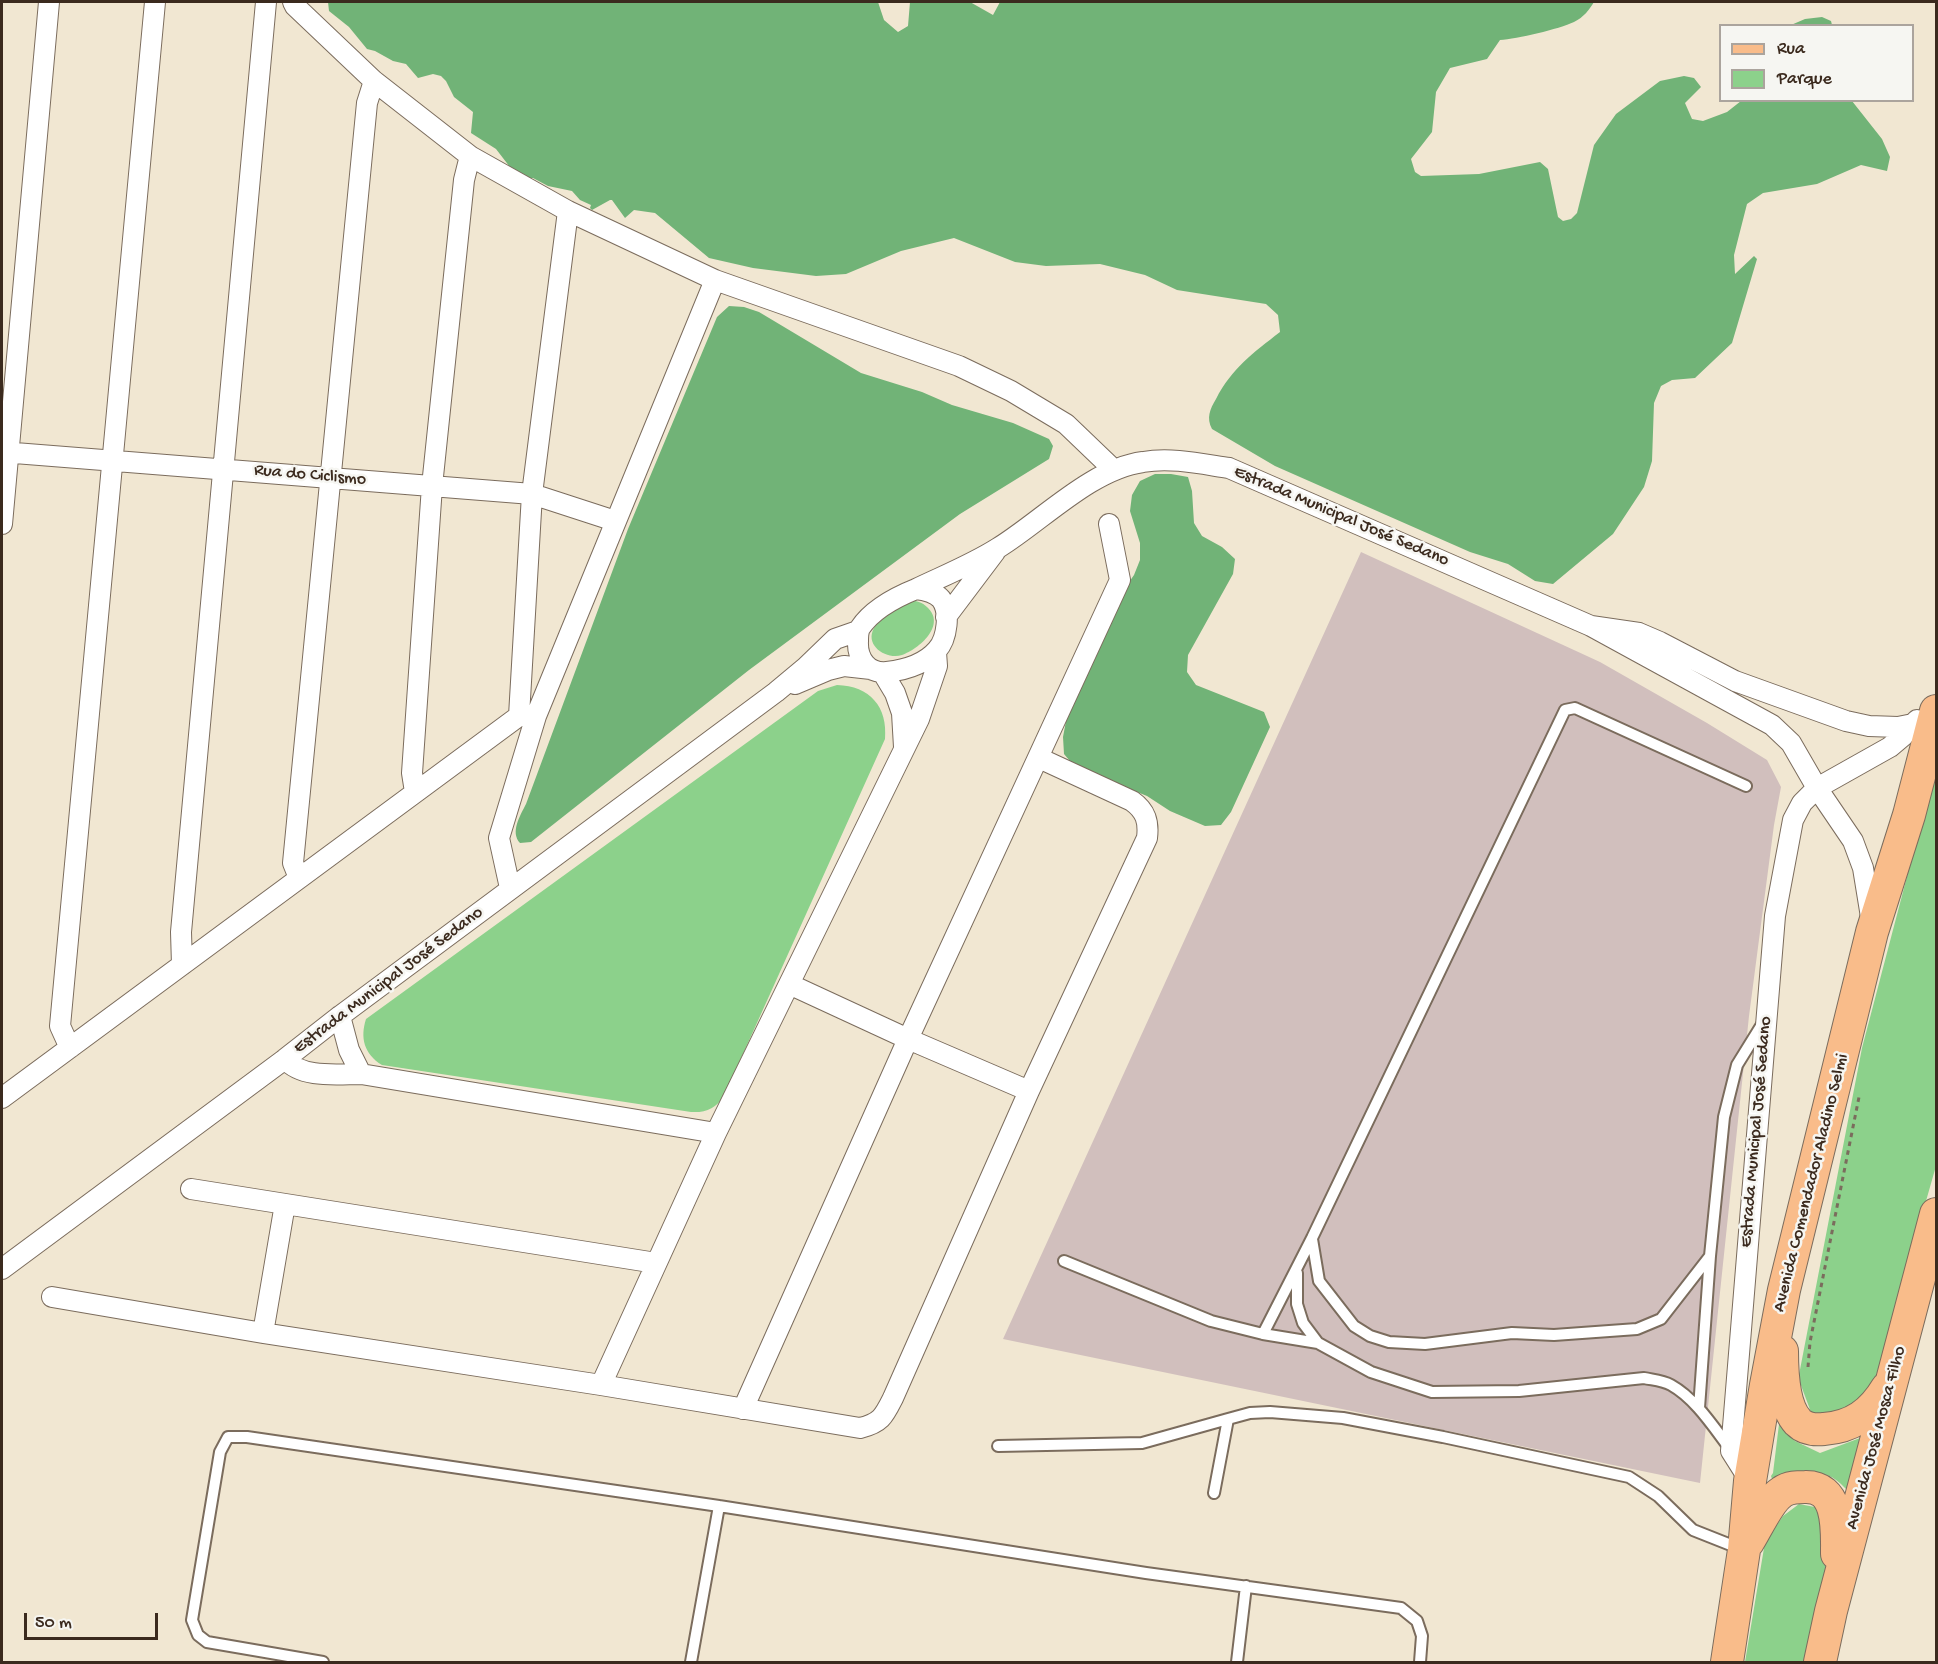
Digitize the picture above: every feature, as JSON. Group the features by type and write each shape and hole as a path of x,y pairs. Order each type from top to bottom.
{"main road":[{"name":"Avenida Comendador Aladino Selmi","path":"1727,1662 1744,1550 1750,1482 1784,1290 1872,932 1909,815 1924,718"},
{"name":"Avenida José Mosca Filho","path":"1820,1662 1831,1611 1936,1214"},
{"path":"1784,1290 1782,1374 1790,1407 1799,1422 1813,1430 1852,1423 1865,1414 1892,1380"},
{"path":"1744,1550 1771,1504 1782,1492 1795,1487 1812,1487 1827,1496 1833,1506 1837,1525 1837,1559 1831,1611"}],"street":[{"path":"2,524 5,452 49,2"},
{"path":"70,1048 60,1026 155,2"},
{"path":"182,964 181,932 266,2"},
{"path":"293,2 374,81 470,156 568,211 715,280 959,366 1011,391 1066,424 1114,470"},
{"path":"299,878 293,863 367,103 374,81"},
{"path":"415,792 411,773 432,486 464,180 470,156"},
{"path":"528,716 532,494 568,211"},
{"path":"510,888 499,838 528,716 615,521 715,280"},
{"name":"Rua do Ciclismo","path":"5,452 532,494 615,521"},
{"name":"Estrada Municipal José Sedano","path":"916,589 997,549 1079,490 1114,470 1143,462 1179,461 1230,468 1591,626 1772,725 1791,743 1817,788 1853,841 1863,868 1872,932"},
{"path":"743,1409 908,1039 1120,580 1109,524"},
{"name":"Estrada Municipal José Sedano","path":"946,617 997,549"},
{"path":"877,671 895,671 921,662 936,652 946,630 946,617 941,599 930,592 916,589 876,612 858,631 857,650 861,662 877,671 896,693 902,712 904,750"},
{"name":"Estrada Municipal José Sedano","path":"1591,626 1639,633 1735,681 1846,721 1869,726 1898,727 1924,718"},
{"name":"Estrada Municipal José Sedano","path":"2,1269 285,1059 510,888 776,692 835,639 858,631"},
{"path":"601,1385 716,1133 919,719 937,666 936,652"},
{"name":"Estrada Municipal José Sedano","path":"776,692 828,670 844,666 877,671"},
{"name":"Estrada Municipal José Sedano","path":"1731,1451 1775,916 1793,820 1802,803 1817,788 1890,747 1924,718 1936,698"},
{"path":"2,1098 415,792 528,716"},
{"path":"52,1297 860,1428 874,1425 882,1418 892,1398 1029,1091 1147,838 1149,826 1140,807 1132,801 1039,758"},
{"path":"789,984 1029,1091"},
{"path":"340,1016 349,1050 361,1074"},
{"path":"285,1059 295,1068 307,1071 326,1074 361,1074 716,1133"},
{"path":"191,1188 656,1263"},
{"path":"263,1333 285,1204"},
{"path":"1731,1451 1750,1482"}],"lane":[{"path":"1263,1334 1298,1267 1565,710 1575,708 1746,786"},
{"path":"1699,1408 1710,1256 1724,1117 1737,1065 1766,1018"},
{"path":"1312,1238 1319,1281 1354,1326 1370,1336 1389,1342 1425,1344 1512,1333 1554,1335 1637,1329 1660,1319 1710,1256"},
{"path":"1064,1261 1211,1321 1263,1334 1318,1343 1371,1372 1432,1392 1519,1391 1644,1378 1660,1380 1672,1386 1699,1408 1731,1451"},
{"path":"1298,1267 1297,1304 1303,1323 1318,1343"},
{"path":"998,1446 1142,1443 1250,1413 1270,1412 1342,1418 1629,1477 1658,1496 1693,1530 1744,1550"},
{"path":"1214,1493 1228,1419"},
{"path":"323,1662 207,1642 198,1635 192,1620 220,1452 228,1437 248,1437 719,1506 1146,1573 1401,1608 1418,1621 1422,1636 1420,1662"},
{"path":"691,1662 719,1506"},
{"path":"1237,1662 1246,1586"}],"path":[{"path":"1808,1372 1810,1342 1859,1096"}],"shaded area":[{"path":"1361,552 1600,662 1767,760 1781,787 1749,1016 1700,1483 1003,1339"}],"green space":[{"path":"328,2 878,2 884,20 898,32 908,26 910,2 970,2 993,15 1000,2 1594,2 1581,18 1574,22 1538,33 1500,40 1487,59 1450,68 1436,92 1432,132 1411,159 1415,172 1421,176 1479,174 1540,162 1548,169 1558,217 1563,221 1571,219 1577,213 1594,145 1616,114 1660,81 1684,76 1694,78 1701,87 1685,103 1692,119 1703,121 1727,112 1740,102 1853,102 1882,139 1890,157 1887,171 1861,165 1817,184 1763,193 1747,204 1734,255 1735,274 1754,256 1757,259 1732,343 1695,378 1672,380 1661,386 1654,403 1652,461 1644,487 1613,534 1553,584 1535,581 1508,564 1470,552 1275,466 1212,429 1209,421 1211,410 1229,378 1252,354 1280,332 1278,315 1266,304 1177,290 1145,275 1100,264 1046,266 1015,262 954,238 901,251 846,274 816,276 753,268 709,258 655,213 634,210 625,218 612,200 592,210 591,205 580,200 572,191 548,186 533,178 524,178 513,171 496,149 471,133 473,112 454,97 441,76 433,74 418,78 406,64 393,61 367,49 349,27 329,11"},
{"path":"1822,17 1831,21 1832,24 1793,24 1805,19"},
{"path":"729,306 744,307 759,312 861,373 922,392 952,405 1013,423 1049,439 1053,446 1049,459 960,514 749,670 531,842 520,843 516,834 517,824 628,529 717,317"},
{"path":"1155,474 1188,477 1192,491 1194,523 1202,536 1222,547 1235,559 1233,574 1188,655 1187,672 1196,685 1264,712 1270,727 1231,812 1221,825 1205,826 1170,811 1147,796 1075,767 1064,754 1063,737 1066,721 1125,588 1140,560 1140,543 1130,511 1132,495 1140,481"},
{"path":"906,601 917,601 927,607 934,621 932,629 923,642 909,652 896,656 884,653 872,641 874,628"},
{"path":"837,685 859,689 874,700 883,717 885,739 724,1096 718,1104 706,1111 691,1112 382,1065 367,1051 363,1033 366,1019 818,691"},
{"path":"1936,766 1936,1166 1874,1383 1851,1414 1812,1415 1798,1380 1862,1048"},
{"path":"1780,1416 1795,1441 1820,1453 1868,1435 1849,1492 1835,1479 1821,1474 1773,1482 1771,1476"},
{"path":"1799,1504 1820,1508 1831,1535 1809,1662 1745,1662 1765,1542 1783,1516"}]}
